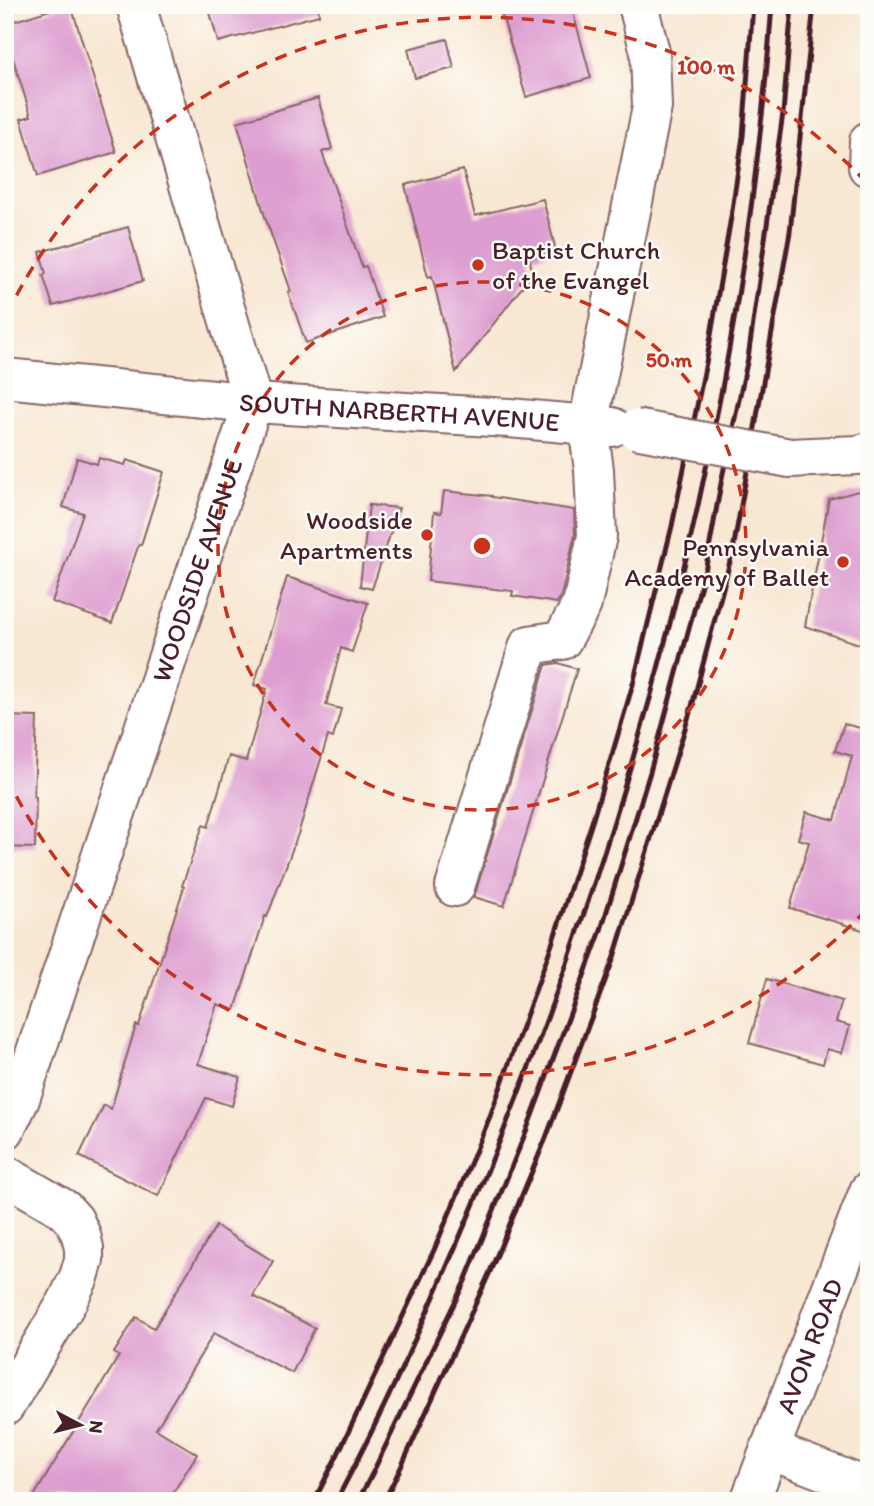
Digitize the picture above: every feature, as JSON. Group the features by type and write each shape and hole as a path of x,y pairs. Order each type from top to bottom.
{"street":[{"path":"136,5 253,403"},
{"path":"454,887 529,645 562,640 582,604 597,536 594,470 588,425 652,107 650,52 638,5"},
{"name":"SOUTH NARBERTH AVENUE","path":"5,378 253,403 509,418 635,429 790,458 869,452"},
{"name":"WOODSIDE AVENUE","path":"13,1114 253,403"},
{"path":"5,1059 13,1114"},
{"path":"5,1175 64,1209 74,1220 85,1248 82,1268 67,1302 5,1406"},
{"name":"AVON ROAD","path":"750,1501 869,1191"},
{"path":"771,1450 869,1488"}],"building":[{"path":"71,5 116,152 38,176 21,119 31,116 5,33 5,24"},
{"path":"208,5 318,5 319,15 218,42"},
{"path":"499,5 571,5 591,78 526,97"},
{"path":"447,39 454,68 415,78 408,49"},
{"path":"318,98 332,149 322,152 362,267 366,266 383,317 306,343 237,122"},
{"name":"Baptist Church of the Evangel","path":"463,170 475,216 543,199 556,251 529,258 533,273 456,372 432,276 428,277 405,185"},
{"path":"128,227 143,281 53,306 43,275 46,274 40,252"},
{"path":"77,458 97,464 99,458 125,465 127,460 164,472 112,623 52,602 83,513 63,507"},
{"name":"Pennsylvania Academy of Ballet","path":"869,488 869,627 859,644 805,626 829,499"},
{"path":"444,491 574,510 575,534 561,596 557,603 512,596 513,591 428,581 434,512 441,513"},
{"path":"369,505 399,508 372,589 360,586"},
{"path":"287,577 368,603 352,652 341,648 326,705 341,709 333,738 328,736 298,834 267,917 265,916 235,1010 217,1004 198,1064 240,1077 232,1106 206,1098 158,1196 79,1156 104,1105 111,1109 136,1025 139,1026 184,887 182,886 203,825 208,827 229,756 246,761 267,689 254,685"},
{"path":"558,663 577,669 504,906 474,897 546,665"},
{"path":"5,716 37,717 35,848 5,847"},
{"path":"844,724 869,730 869,932 790,908 809,842 798,839 806,812 835,820 852,756 835,751"},
{"path":"767,979 842,1001 836,1022 850,1026 842,1053 827,1049 823,1064 749,1043"},
{"path":"216,1226 273,1261 253,1296 315,1328 292,1373 214,1333 156,1429 197,1454 168,1501 31,1501 119,1356 114,1353 136,1317 154,1328"}],"railway":[{"path":"314,1501 434,1250 489,1119 552,944 633,684 672,526 708,353 743,136 753,5"},
{"path":"336,1501 424,1319 530,1064 583,918 630,769 671,619 706,467 735,314 757,160 772,5"},
{"path":"358,1501 465,1281 527,1129 600,933 650,772 706,566 748,358 783,113 792,5"},
{"path":"384,1501 489,1274 546,1138 614,957 692,706 733,550 790,232 814,5"}],"place":[{"name":"Baptist Church of the Evangel","path":"478,265"},
{"name":"Woodside Apartments","path":"427,535"},
{"name":"Pennsylvania Academy of Ballet","path":"843,562"}]}
